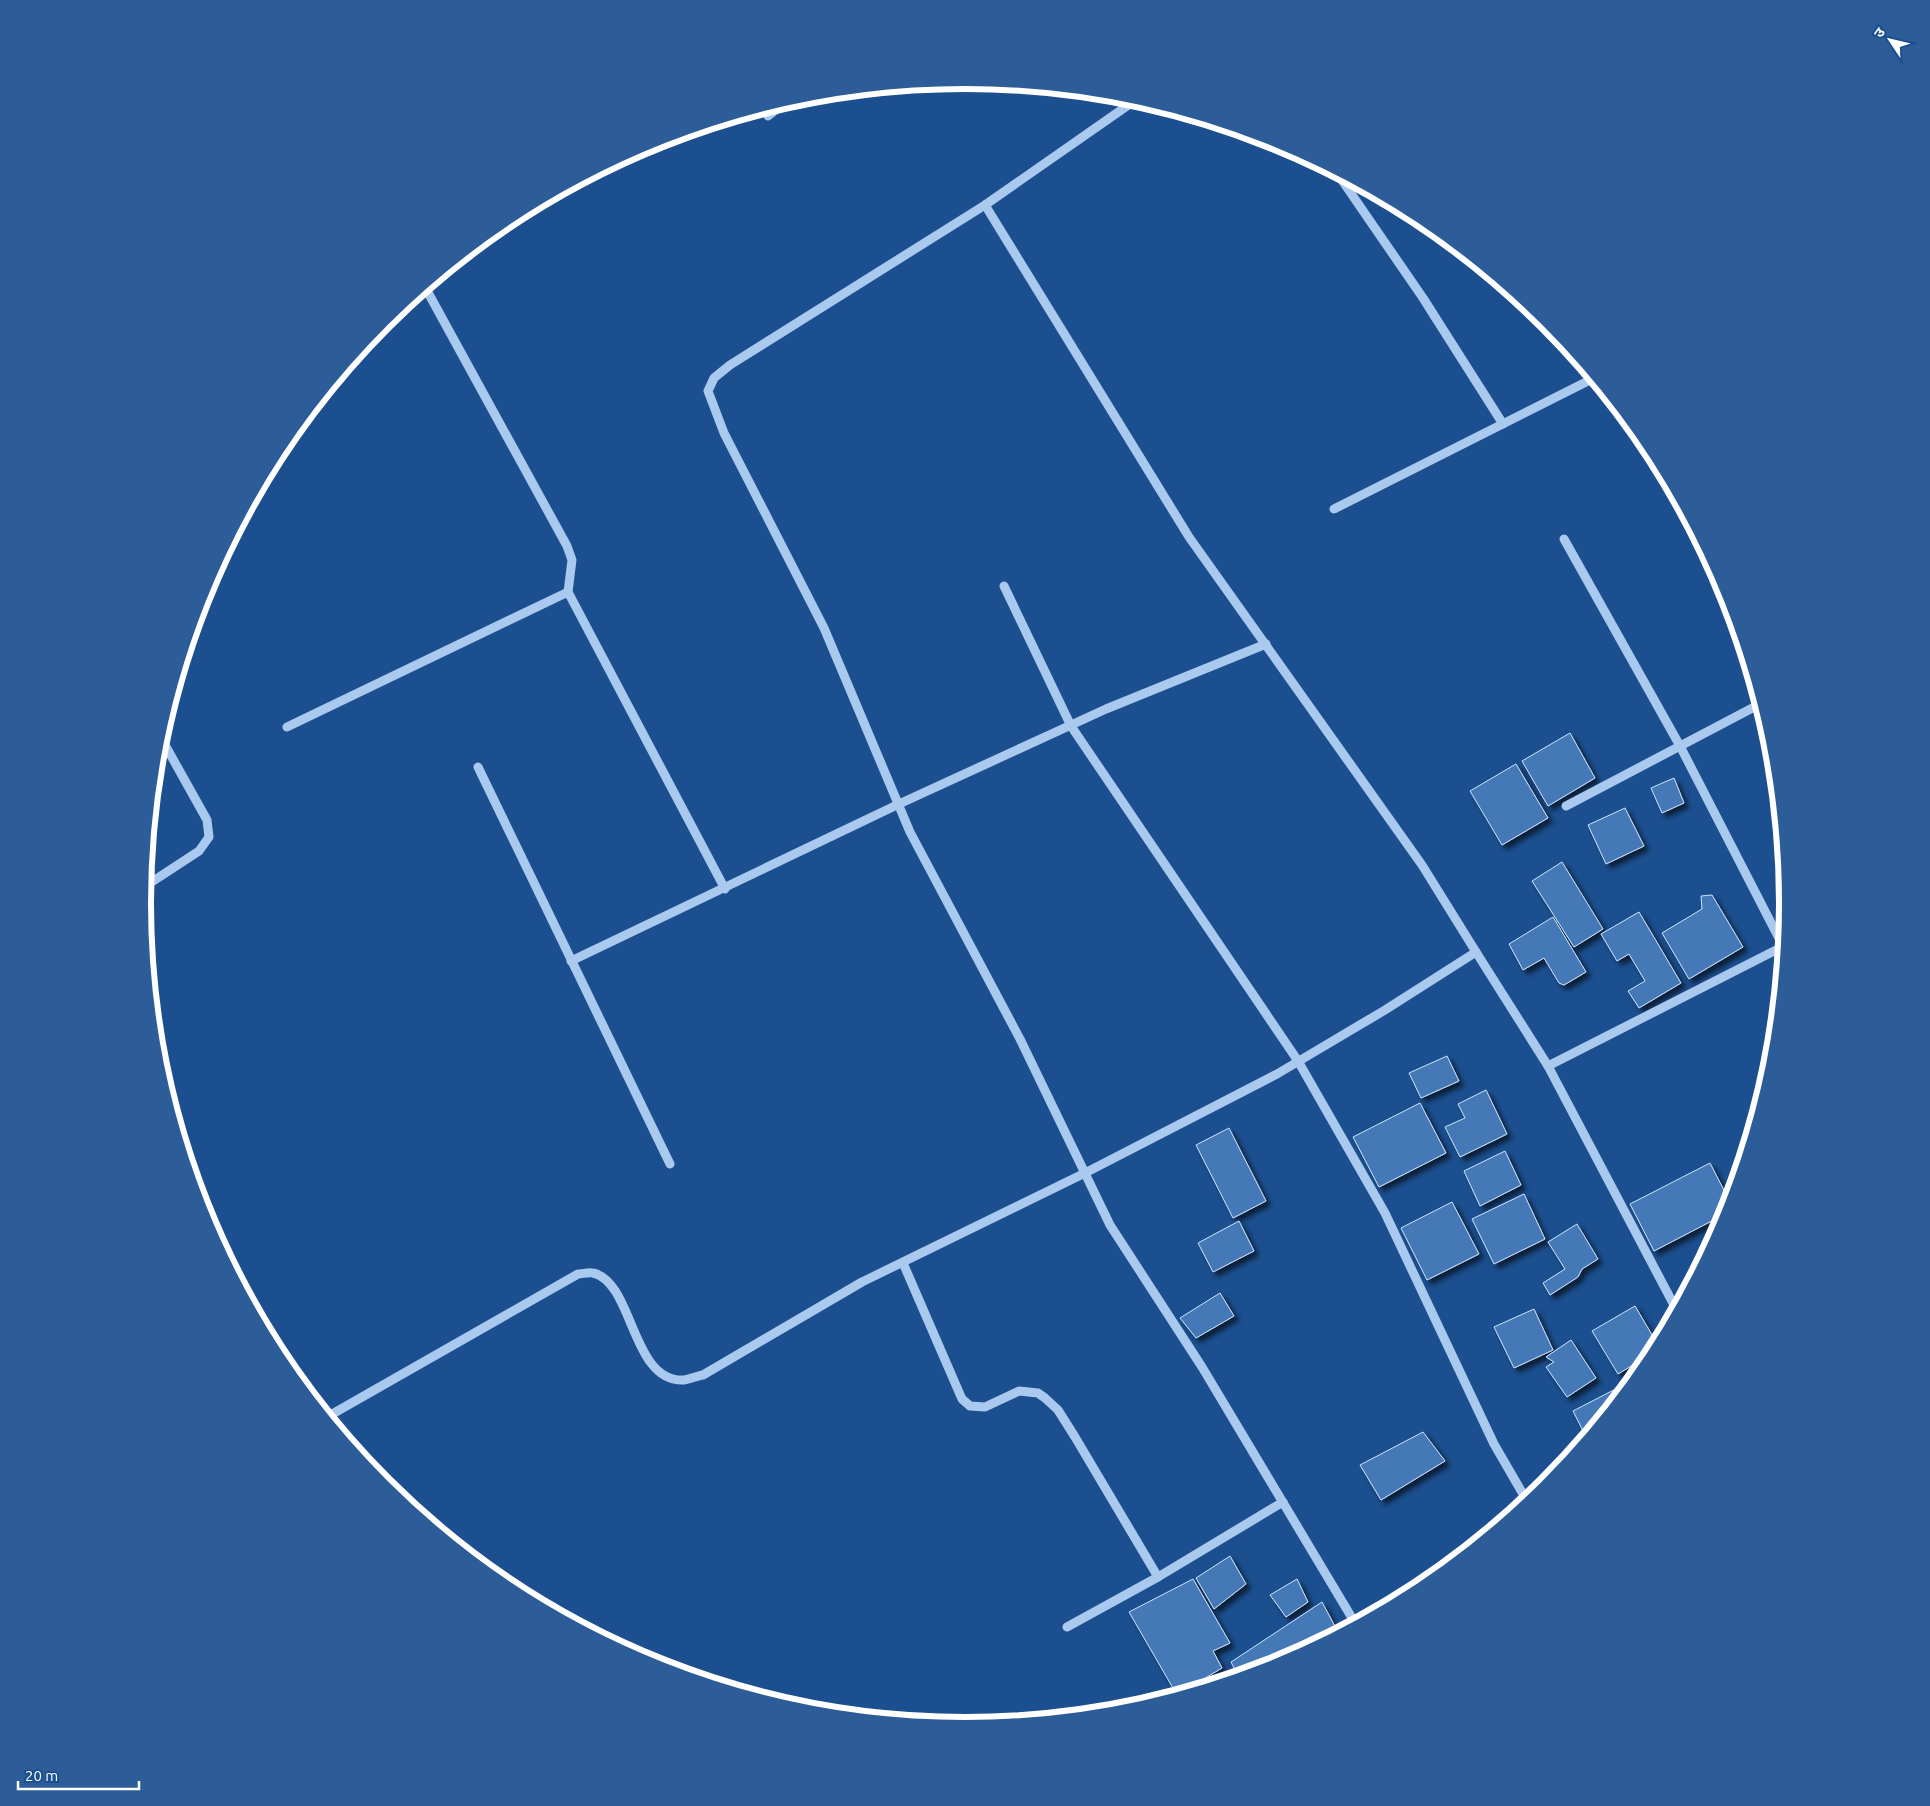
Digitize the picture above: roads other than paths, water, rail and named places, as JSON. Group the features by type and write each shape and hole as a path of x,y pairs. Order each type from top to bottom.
{"street":[{"path":"1128,105 985,205 730,365 714,378 708,391 724,433 824,628 910,832 1020,1039 1110,1225 1202,1367 1352,1618"},
{"path":"768,116 774,111"},
{"path":"1344,183 1423,298 1503,424"},
{"path":"985,205 1189,537 1416,857 1548,1066 1673,1304"},
{"path":"427,291 567,546 572,560 568,592 725,889"},
{"path":"1334,509 1589,381"},
{"path":"1564,540 1680,746 1778,938"},
{"path":"1004,586 1071,726 1298,1061 1385,1213 1494,1444 1524,1495"},
{"path":"287,727 568,592"},
{"path":"571,962 898,804 1071,726 1266,644"},
{"path":"1566,806 1755,706"},
{"path":"151,882 199,851 209,837 207,820 166,746"},
{"path":"478,767 670,1164"},
{"path":"1548,1066 1778,949"},
{"path":"332,1414 578,1274 592,1273 603,1278 619,1298 649,1362 660,1373 684,1380 703,1375 862,1282 1085,1174 1298,1061 1476,952"},
{"path":"903,1263 962,1399 970,1406 985,1407 1018,1390 1038,1393 1045,1398 1058,1410 1075,1436 1158,1577"},
{"path":"1068,1627 1158,1577 1283,1502"}]}
